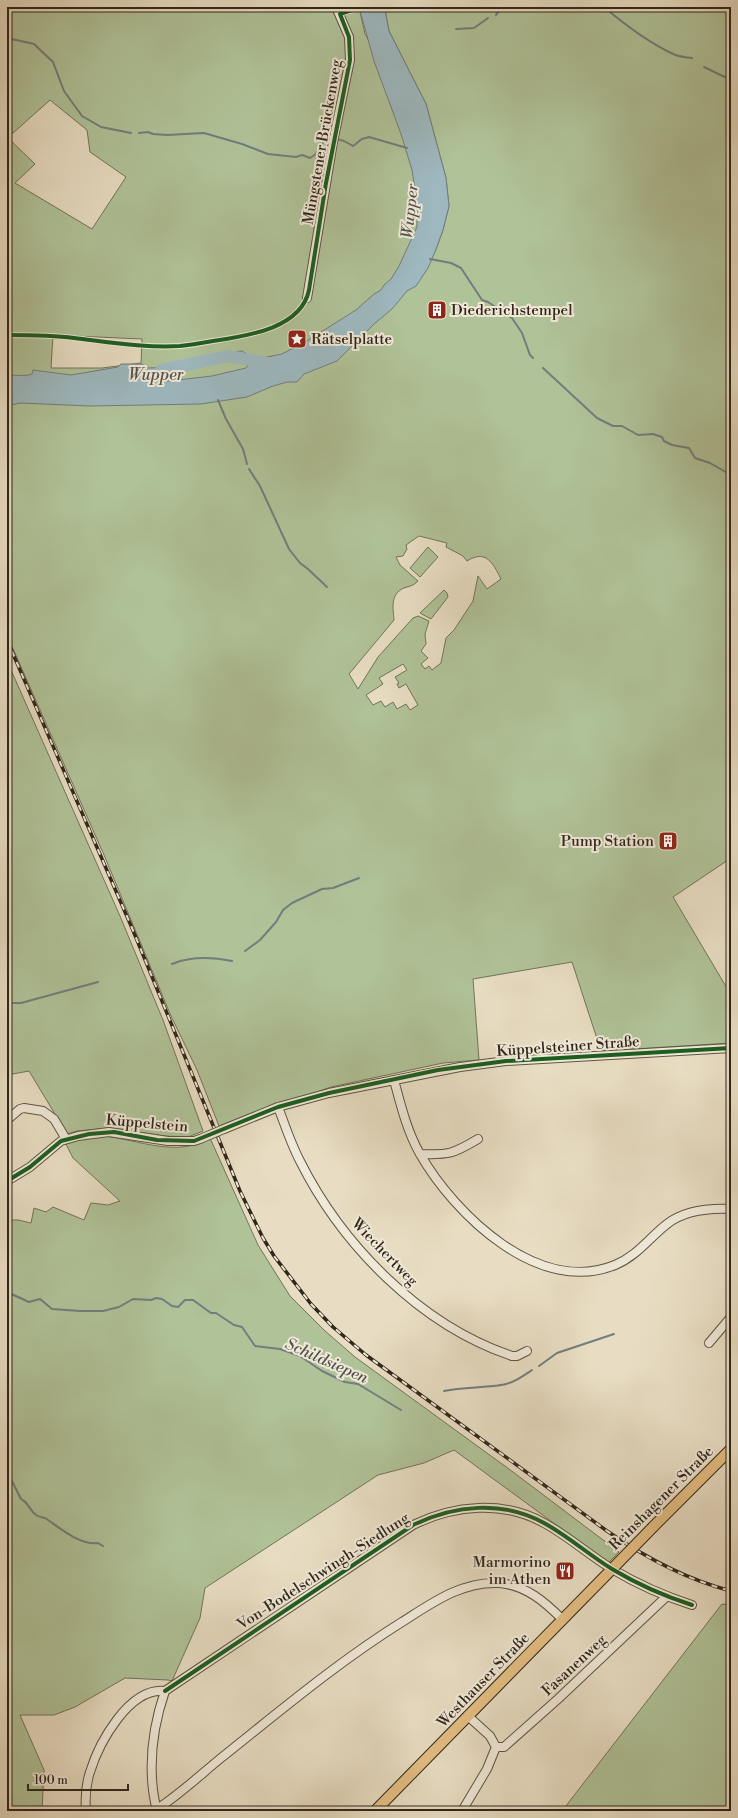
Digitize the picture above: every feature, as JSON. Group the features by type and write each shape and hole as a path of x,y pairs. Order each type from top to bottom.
{"main road":[{"name":"Reinshagener Straße","path":"613,1568 731,1449"},
{"name":"Westhauser Straße","path":"375,1811 469,1717 613,1568"}],"street":[{"name":"Müngstener Brückenweg","path":"307,298 334,140 349,69 351,52 347,31 336,7"},
{"name":"Küppelsteiner Straße","path":"224,1129 278,1108 329,1093 438,1070 506,1061 731,1048"},
{"path":"394,1080 404,1119 420,1154 433,1176 452,1200 484,1230 519,1254 542,1265 584,1273 610,1267 630,1257 668,1223 676,1218 696,1211 709,1209 731,1209"},
{"path":"7,1120 20,1109 24,1108 42,1111 54,1119 66,1139"},
{"name":"Wiechertweg","path":"278,1108 292,1143 316,1189 346,1234 382,1273 422,1308 471,1338 512,1356 527,1351"},
{"name":"Küppelstein","path":"7,1181 30,1167 55,1146 66,1139 109,1132 157,1140 181,1141 200,1139 224,1129"},
{"path":"420,1154 449,1154 459,1151 478,1139"},
{"path":"709,1343 731,1317"},
{"name":"Von-Bodelschwingh-Siedlung","path":"86,1811 90,1773 99,1750 114,1725 141,1697 151,1692 165,1691 413,1525 444,1513 463,1509 487,1508 507,1510 542,1522 613,1568"},
{"path":"613,1568 666,1597 692,1605"},
{"path":"156,1811 361,1649 428,1605 456,1591 472,1585 486,1583 500,1583 517,1587 542,1600 563,1620"},
{"name":"Fasanenweg","path":"496,1747 504,1747 558,1699 666,1597"},
{"path":"156,1811 152,1779 152,1751 157,1713 165,1691"},
{"path":"462,1811 487,1769 496,1747 490,1736 469,1717"}],"green space":[{"path":"7,7 359,7 365,34 386,71 435,252 443,230 449,206 446,178 426,104 389,31 385,10 383,7 731,7 731,858 673,897 731,995 731,1043 601,1051 572,962 473,979 479,1060 443,1063 331,1087 219,1126 197,1070 171,1016 104,855 7,635 7,137 35,164 15,183 92,229 126,177 90,152 87,130 50,100 13,133 7,130","holes":["53,335 142,339 141,363 102,368 51,368","419,536 447,543 446,547 463,556 467,561 479,556 484,557 492,563 501,579 487,589 478,576 473,601 454,630 446,638 441,663 432,670 429,666 425,669 421,664 428,658 421,651 426,644 425,634 429,621 418,616 413,618 378,657 358,689 349,674 394,620 393,602 396,594 418,581 400,565 396,557 403,556 407,549 406,545","403,664 407,670 395,677 399,683 397,684 399,688 406,684 418,705 410,710 406,704 397,709 393,702 385,707 381,701 373,705 366,695 383,684 379,678"]},
{"path":"428,547 438,557 420,577 410,568"},
{"path":"444,590 448,597 431,619 420,613"},
{"path":"7,661 120,916 163,1020 203,1131 188,1137 163,1136 110,1128 77,1131 67,1134 29,1071 7,1075"},
{"path":"104,1136 144,1144 172,1147 185,1147 198,1144 210,1138 258,1245 290,1296 324,1330 355,1357 513,1472 619,1552 608,1563 454,1450 424,1463 378,1475 205,1588 200,1618 172,1681 125,1678 75,1707 54,1715 20,1715 44,1770 42,1811 7,1811 7,1220 18,1220 31,1223 34,1208 46,1212 53,1207 84,1220 91,1203 108,1205 120,1201 73,1158 66,1144 77,1140"},
{"path":"722,1604 731,1605 731,1811 562,1811"}],"water":[{"path":"359,7 383,7 385,10 389,31 426,104 446,178 449,206 443,230 428,268 416,286 407,291 392,309 374,324 337,361 304,374 297,382 287,382 273,386 247,397 201,404 89,406 20,403 7,406 7,376 29,375 32,374 33,370 71,375 118,367 121,364 142,364 148,368 176,367 177,370 149,380 169,381 212,376 246,368 252,360 282,354 305,342 356,310 374,294 381,290 391,279 399,266 417,227 417,203 412,170 401,134 374,61"},
{"path":"242,351 252,357 247,363 224,361 224,353"}],"waterway":[{"path":"496,15 501,10 527,7"},
{"path":"604,7 646,39 664,50 675,55 692,58"},
{"path":"456,29 474,28 488,18"},
{"path":"7,38 34,44 53,62 64,91 82,116 101,127 131,133"},
{"path":"704,67 731,80"},
{"path":"139,133 148,132 167,135 204,133 242,144 268,154 296,157 302,155 310,158 316,154 326,138 332,138"},
{"path":"336,139 353,146 362,139 369,137 407,148"},
{"path":"430,259 451,263 461,268 482,300 488,302 512,318 522,333 530,355 533,358"},
{"name":"Wupper","path":"161,370 229,356 267,363"},
{"path":"543,368 597,418 613,426 622,426 638,435 653,434 662,437 664,441 672,445 689,448 695,458 710,463 731,475"},
{"path":"218,400 226,419 243,449 247,464"},
{"path":"249,469 260,486 289,549 300,563 327,587"},
{"path":"245,951 260,940 276,922 283,910 292,903 322,889 333,888 359,878"},
{"path":"172,964 194,958 232,961"},
{"path":"7,1003 21,1003 98,982"},
{"name":"Schildsiepen","path":"7,1292 29,1302 40,1299 52,1309 80,1311 103,1311 119,1307 133,1299 162,1299 172,1306 178,1307 185,1300 193,1300 211,1313 216,1313 234,1325 242,1327 255,1346 280,1349 300,1356 322,1371 345,1382 358,1384 401,1410"},
{"name":"Schildsiepen","path":"539,1366 557,1353 614,1334"},
{"name":"Schildsiepen","path":"444,1391 505,1384 532,1370"},
{"path":"7,1471 21,1499 26,1502 36,1515 45,1518 77,1539 84,1542 98,1543 103,1546"}],"railway":[{"path":"7,640 132,928 240,1191 263,1238 274,1256 311,1304 333,1327 366,1355 622,1541 666,1567 731,1591"}],"cycle path":[{"path":"7,335 57,336 114,343 180,346 256,333 284,322 295,314 304,303 309,290 326,183 350,60 349,37 340,14 361,7"},
{"path":"7,1181 30,1167 61,1141 89,1134 114,1132 157,1140 194,1141 278,1107 329,1093 438,1070 506,1061 731,1048"},
{"path":"165,1691 413,1525 445,1513 462,1510 495,1508 528,1516 553,1528 603,1564 631,1580 671,1598 692,1605"}],"place":[{"name":"Diederichstempel","path":"437,310"},
{"name":"Rätselplatte","path":"297,339"},
{"name":"Pump Station","path":"668,841"},
{"name":"Marmorino im Athen","path":"565,1571"}]}
